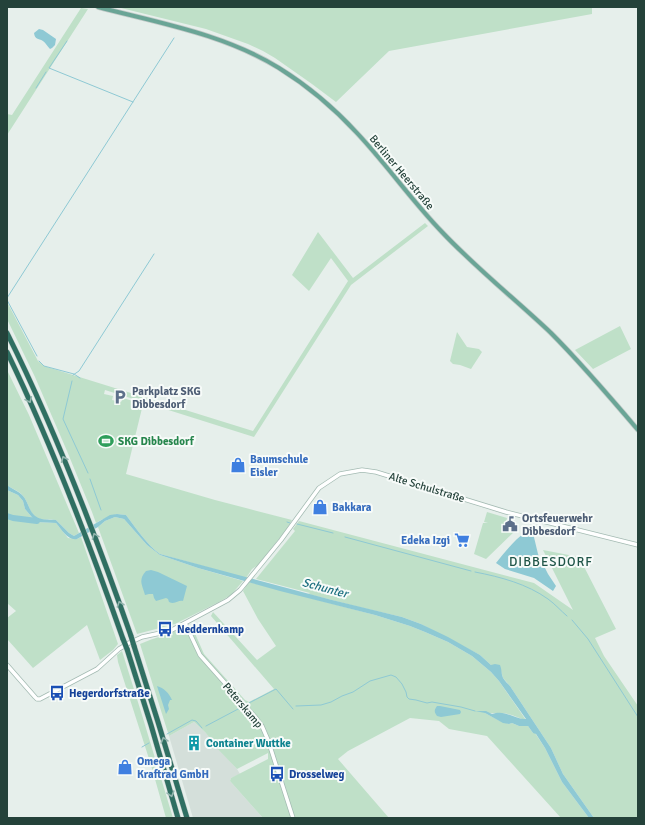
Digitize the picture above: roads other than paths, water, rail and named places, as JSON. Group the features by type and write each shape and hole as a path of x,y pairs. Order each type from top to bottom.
{"highway":[{"path":"7,333 25,370 79,495 109,572 131,636 187,818"},
{"path":"7,352 74,505 101,576 151,725 178,818"}],"main road":[{"name":"Berliner Heerstraße","path":"98,7 186,30 230,44 278,67 307,87 358,133 456,247 566,348 638,430"}],"street":[{"name":"Alte Schulstraße","path":"186,623 236,594 292,526 319,488 340,474 362,470 376,472 506,512 638,546"},
{"path":"7,665 38,699 97,669 119,649 129,643 142,637 170,630 186,623"},
{"name":"Peterskamp","path":"186,623 200,655 262,726 268,740 293,818"}],"water":[{"path":"39,29 56,39 55,45 52,48 50,49 44,42 35,37 34,33"},
{"path":"7,485 23,496 34,515 43,519 56,520 74,536 110,515 126,515 146,541 155,551 160,554 402,617 448,637 480,655 491,665 500,665 503,678 510,686 551,748 563,774 594,818 589,818 562,782 545,748 536,734 533,733 528,726 503,723 485,713 475,711 486,711 492,714 502,713 526,719 491,672 472,656 448,642 410,626 375,615 280,591 198,568 160,555 147,545 124,519 115,517 105,521 98,527 77,539 68,537 56,523 36,522 25,509 23,501 18,495 7,490"},
{"path":"526,532 533,533 538,554 556,586 553,591 534,578 505,569 496,563 506,550"},
{"path":"151,570 187,586 183,601 171,603 166,598 156,601 153,594 145,595 141,580 146,571"},
{"path":"157,686 166,691 172,700 170,700 168,705 169,709 166,714"},
{"path":"437,706 460,710 461,712 460,714 441,717 437,716 435,709"}],"waterway":[{"path":"7,298 174,38"},
{"path":"67,41 49,68 133,102"},
{"path":"36,88 46,72"},
{"path":"73,375 79,371 154,254"},
{"path":"7,300 37,356"},
{"path":"39,361 44,366 74,374 80,378"},
{"path":"72,381 63,419 88,473"},
{"path":"90,479 101,510"},
{"path":"7,516 37,521"},
{"path":"297,524 333,533"},
{"path":"345,537 471,571"},
{"path":"475,572 523,585 548,599 567,616"},
{"path":"572,620 588,639 638,717"},
{"path":"296,706 321,705 331,702 353,692 370,681 391,675 396,677 402,684 409,699 427,703 432,702 461,707 475,711"},
{"path":"249,703 276,689 293,709"},
{"path":"206,726 240,708"},
{"path":"167,734 192,720 196,721 202,728"},
{"path":"142,747 149,743"}],"place":[{"name":"Parkplatz SKG Dibbesdorf","path":"120,397"},
{"name":"SKG Dibbesdorf","path":"106,441"},
{"name":"Baumschule Eisler","path":"238,465"},
{"name":"Bakkara","path":"320,507"},
{"name":"Ortsfeuerwehr Dibbesdorf","path":"510,524"},
{"name":"Edeka Izgi","path":"462,540"},
{"name":"Neddernkamp","path":"165,629"},
{"name":"Hegerdorfstraße","path":"57,693"},
{"name":"Container Wuttke","path":"194,743"},
{"name":"Omega Kraftrad GmbH","path":"125,767"},
{"name":"Drosselweg","path":"277,774"}],"district":[{"name":"DIBBESDORF","path":"551,561"}],"water label":[{"name":"Schunter","path":"325,588"}]}
